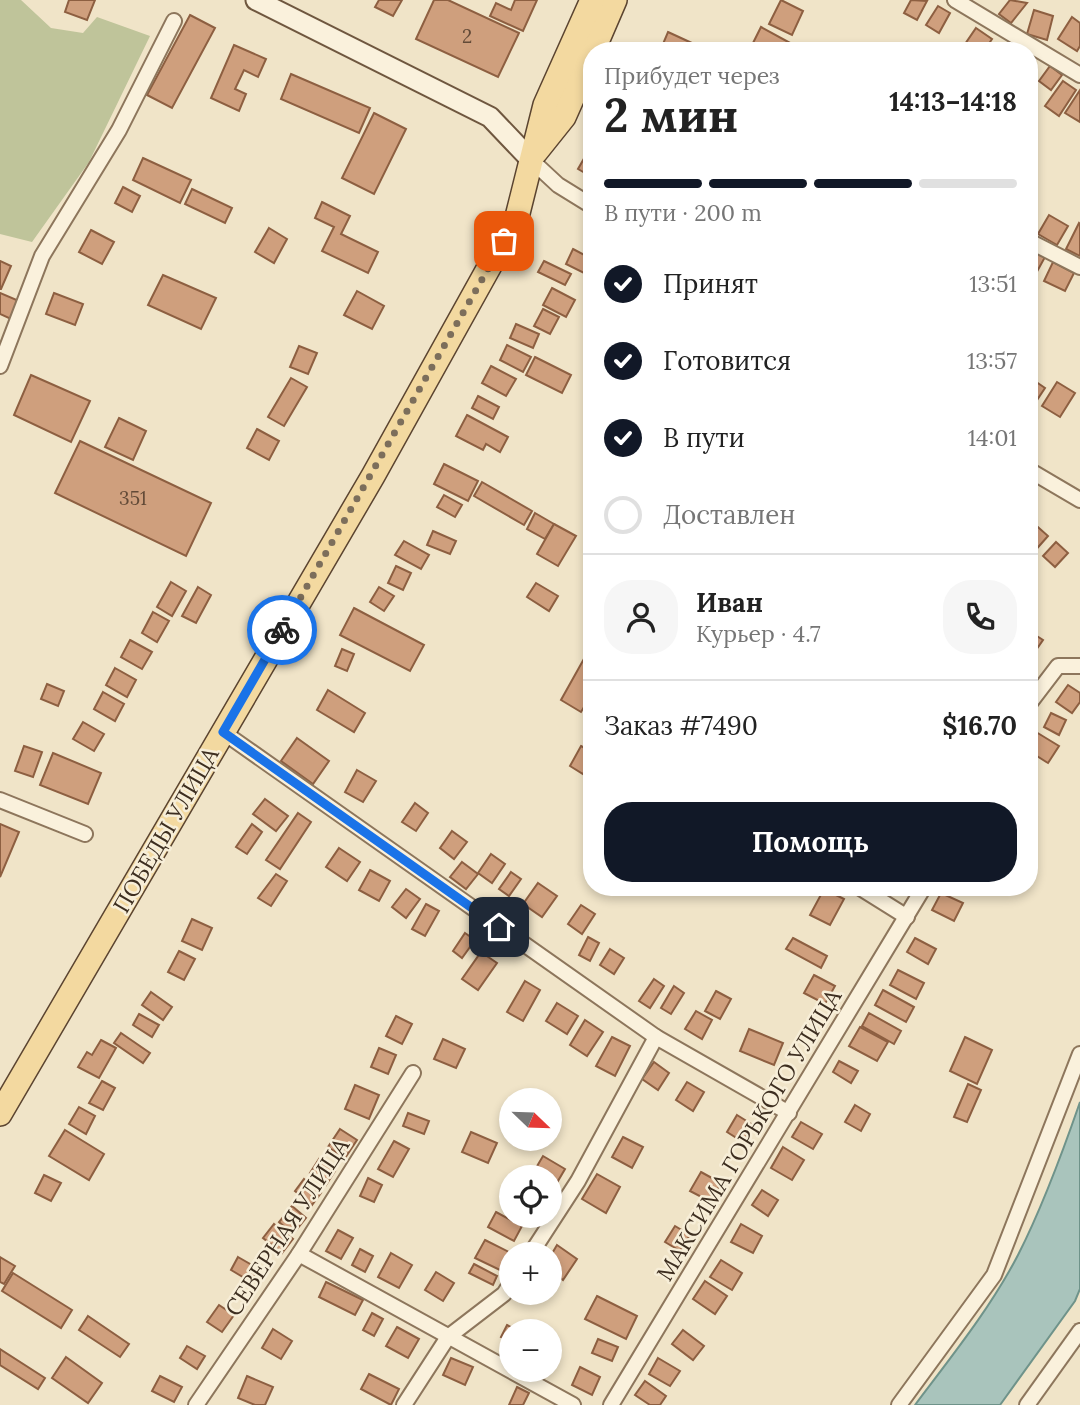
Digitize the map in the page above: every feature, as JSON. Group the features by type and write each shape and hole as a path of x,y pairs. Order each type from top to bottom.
{"main road":[{"path":"256,0 490,117 530,159 564,117 583,73"},
{"name":"ПОБЕДЫ УЛИЦА","path":"0,1114 373,476 517,217 545,106 592,0"},
{"path":"596,42 615,0"}],"street":[{"path":"955,0 1025,42"},
{"path":"0,366 42,256 119,130 174,21"},
{"path":"1038,50 1080,75"},
{"path":"530,159 558,185 583,200"},
{"path":"1038,246 1080,267"},
{"path":"1038,475 1080,500"},
{"path":"1038,692 1058,666 1080,666"},
{"path":"223,732 656,1037 789,1113"},
{"path":"0,800 85,834"},
{"path":"873,896 907,917"},
{"name":"МАКСИМА ГОРЬКОГО УЛИЦА","path":"611,1405 919,896"},
{"path":"538,1242 578,1181 656,1037"},
{"path":"900,1405 994,1275 1080,1055"},
{"name":"СЕВЕРНАЯ УЛИЦА","path":"196,1405 299,1254 413,1073"},
{"path":"299,1254 573,1405"},
{"path":"404,1405 448,1338 499,1298"},
{"path":"1027,1405 1080,1331"}],"green space":[{"path":"0,0 21,0 51,28 83,33 97,17 150,36 89,162 32,242 0,234"}],"water":[{"path":"1080,1102 1080,1289 1075,1301 1000,1405 915,1405 983,1314 1018,1255 1052,1180"}],"building":[{"path":"69,0 95,0 87,20 65,12"},
{"path":"379,0 402,0 393,16 375,7"},
{"path":"434,0 448,0 519,33 498,77 416,39"},
{"path":"515,0 537,0 523,31 490,16 496,3 511,10"},
{"path":"781,0 803,11 792,35 769,24"},
{"path":"911,0 927,1 917,20 904,13"},
{"path":"1010,0 1027,3 1011,23 999,14"},
{"path":"938,6 950,13 939,33 926,25"},
{"path":"1034,10 1053,16 1047,40 1027,34"},
{"path":"190,15 215,28 172,108 147,95"},
{"path":"1072,17 1080,23 1080,46 1077,51 1058,39"},
{"path":"761,27 788,42 754,42"},
{"path":"976,28 992,39 990,42 966,42"},
{"path":"668,32 690,42 664,42"},
{"path":"234,45 266,59 258,77 244,70 235,89 246,94 239,111 211,98"},
{"path":"1050,66 1062,75 1051,90 1039,81"},
{"path":"291,74 370,108 359,133 281,99"},
{"path":"1063,81 1076,90 1059,116 1045,106"},
{"path":"1080,90 1080,122 1065,113"},
{"path":"374,113 406,129 374,194 342,178"},
{"path":"143,158 191,180 180,203 133,180"},
{"path":"123,187 140,196 132,212 115,203"},
{"path":"192,189 232,208 225,223 185,204"},
{"path":"322,202 350,216 341,234 378,252 368,273 322,251 334,227 315,218"},
{"path":"1049,215 1068,226 1057,245 1038,234"},
{"path":"1080,224 1080,256 1066,249"},
{"path":"269,228 287,239 274,263 255,252"},
{"path":"91,230 114,242 102,264 79,252"},
{"path":"573,249 583,254 583,272 566,264"},
{"path":"1038,254 1045,257 1038,270"},
{"path":"0,261 11,266 1,289 0,289"},
{"path":"544,261 571,274 565,285 538,272"},
{"path":"1053,262 1074,273 1065,291 1044,281"},
{"path":"163,275 216,298 201,329 148,305"},
{"path":"552,288 575,300 566,317 543,305"},
{"path":"357,291 384,306 372,329 344,315"},
{"path":"0,293 19,301 11,319 0,314"},
{"path":"54,293 83,304 75,325 46,314"},
{"path":"543,309 559,317 550,334 534,326"},
{"path":"516,324 539,334 533,348 510,338"},
{"path":"507,345 531,357 523,372 500,360"},
{"path":"299,346 317,353 308,374 290,367"},
{"path":"535,357 571,375 562,393 526,375"},
{"path":"491,366 516,379 506,396 482,383"},
{"path":"31,375 90,401 71,442 14,415"},
{"path":"291,378 307,387 284,426 268,417"},
{"path":"1057,382 1075,393 1060,417 1042,406"},
{"path":"1038,383 1045,388 1038,398"},
{"path":"478,396 499,407 493,419 472,408"},
{"path":"467,415 508,437 500,452 486,444 483,450 456,436"},
{"path":"119,418 146,431 133,460 105,447"},
{"path":"257,429 279,441 269,460 247,448"},
{"path":"80,441 211,503 186,556 55,493"},
{"path":"444,464 478,481 468,501 434,484"},
{"path":"482,482 532,511 524,525 474,496"},
{"path":"444,495 462,505 455,517 437,507"},
{"path":"535,513 554,524 545,539 527,529"},
{"path":"554,524 576,536 558,566 537,554"},
{"path":"1038,527 1048,536 1038,547"},
{"path":"433,531 456,541 450,554 427,545"},
{"path":"404,541 429,555 421,569 395,555"},
{"path":"1056,542 1068,553 1055,567 1043,556"},
{"path":"396,566 411,573 403,590 388,583"},
{"path":"171,582 186,591 172,616 157,607"},
{"path":"536,583 558,596 549,611 527,597"},
{"path":"198,587 211,595 196,623 182,616"},
{"path":"379,587 394,596 384,611 370,602"},
{"path":"354,608 424,645 410,671 340,635"},
{"path":"153,612 169,621 157,642 142,633"},
{"path":"130,640 152,652 142,669 121,657"},
{"path":"342,649 354,654 347,671 335,666"},
{"path":"583,661 583,709 581,712 561,700"},
{"path":"115,668 136,680 127,697 106,685"},
{"path":"47,684 64,691 58,706 41,699"},
{"path":"1068,685 1080,693 1080,702 1072,713 1056,702"},
{"path":"328,690 365,713 354,732 317,710"},
{"path":"103,692 124,704 115,721 94,709"},
{"path":"1051,713 1066,720 1059,735 1044,727"},
{"path":"83,722 104,734 94,751 73,739"},
{"path":"1038,733 1059,746 1048,763 1038,757"},
{"path":"297,738 329,761 313,784 281,761"},
{"path":"24,746 42,752 33,777 15,771"},
{"path":"581,746 583,747 583,774 570,766"},
{"path":"53,753 101,773 88,804 40,785"},
{"path":"357,770 376,781 363,802 345,792"},
{"path":"265,799 288,816 276,831 253,814"},
{"path":"415,803 428,813 416,831 402,822"},
{"path":"298,813 311,822 280,869 266,860"},
{"path":"0,824 19,832 0,877"},
{"path":"252,824 262,832 247,854 236,847"},
{"path":"452,831 467,842 454,859 440,848"},
{"path":"339,848 360,862 347,881 326,867"},
{"path":"491,854 505,864 492,883 478,873"},
{"path":"462,862 478,874 466,889 450,877"},
{"path":"370,870 390,881 379,901 359,890"},
{"path":"511,872 521,879 509,896 499,889"},
{"path":"276,874 287,881 271,906 258,898"},
{"path":"538,883 557,896 542,917 523,904"},
{"path":"406,889 420,899 406,918 392,907"},
{"path":"820,896 838,896 844,899 830,925 810,915"},
{"path":"939,896 948,896 963,903 954,921 932,910"},
{"path":"426,904 439,911 425,936 412,929"},
{"path":"581,905 595,914 582,934 568,924"},
{"path":"192,919 212,928 202,950 182,941"},
{"path":"465,933 475,940 462,958 453,951"},
{"path":"588,937 599,943 590,961 579,955"},
{"path":"793,938 827,956 821,968 786,949"},
{"path":"915,938 936,949 928,964 907,952"},
{"path":"610,949 624,958 614,974 600,965"},
{"path":"179,951 195,959 184,980 168,972"},
{"path":"481,952 497,963 478,990 462,979"},
{"path":"898,970 924,983 916,999 890,985"},
{"path":"814,975 835,986 825,1004 804,993"},
{"path":"654,979 664,986 650,1008 639,1001"},
{"path":"525,981 540,990 523,1021 507,1012"},
{"path":"674,986 684,993 671,1014 661,1008"},
{"path":"883,990 914,1007 906,1022 875,1005"},
{"path":"716,991 731,999 720,1019 705,1011"},
{"path":"151,992 172,1007 163,1020 142,1005"},
{"path":"557,1003 578,1016 567,1034 546,1021"},
{"path":"696,1011 712,1020 702,1039 685,1029"},
{"path":"869,1013 901,1031 894,1044 862,1026"},
{"path":"139,1014 159,1025 152,1037 133,1025"},
{"path":"396,1016 412,1024 402,1044 386,1036"},
{"path":"585,1020 603,1032 587,1056 570,1045"},
{"path":"860,1027 888,1042 877,1061 849,1046"},
{"path":"749,1029 783,1043 774,1065 740,1051"},
{"path":"121,1033 150,1053 143,1063 114,1043"},
{"path":"612,1037 630,1046 615,1076 596,1066"},
{"path":"965,1037 992,1050 977,1084 950,1071"},
{"path":"443,1039 465,1049 456,1068 434,1059"},
{"path":"101,1040 116,1048 99,1078 78,1067 87,1052 92,1055"},
{"path":"379,1048 396,1055 388,1074 371,1067"},
{"path":"839,1061 858,1071 851,1083 833,1072"},
{"path":"654,1062 669,1073 658,1090 642,1079"},
{"path":"102,1081 115,1088 103,1110 89,1103"},
{"path":"687,1082 704,1092 693,1111 676,1100"},
{"path":"968,1084 981,1090 967,1122 954,1117"},
{"path":"355,1085 379,1095 369,1119 345,1109"},
{"path":"855,1105 870,1114 861,1131 845,1122"},
{"path":"79,1107 95,1116 86,1134 69,1124"},
{"path":"408,1113 429,1121 424,1134 403,1126"},
{"path":"737,1115 753,1125 743,1142 727,1132"},
{"path":"801,1122 822,1134 813,1149 792,1137"},
{"path":"340,1129 357,1140 345,1158 328,1147"},
{"path":"65,1130 104,1154 89,1180 49,1156"},
{"path":"471,1132 497,1143 488,1163 462,1152"},
{"path":"623,1137 643,1147 632,1168 612,1157"},
{"path":"394,1141 409,1149 393,1177 378,1169"},
{"path":"783,1147 804,1160 792,1180 771,1168"},
{"path":"543,1156 558,1165 538,1165"},
{"path":"319,1159 335,1171 326,1185 310,1173"},
{"path":"701,1172 721,1183 711,1202 690,1191"},
{"path":"597,1174 620,1187 606,1213 582,1199"},
{"path":"44,1175 61,1183 51,1201 35,1193"},
{"path":"368,1178 382,1185 374,1202 360,1196"},
{"path":"304,1179 321,1193 312,1205 295,1191"},
{"path":"762,1190 778,1200 768,1216 752,1205"},
{"path":"292,1206 306,1218 293,1234 279,1222"},
{"path":"496,1212 499,1214 499,1228 521,1228 514,1241 488,1227"},
{"path":"274,1224 293,1239 282,1253 263,1238"},
{"path":"741,1224 762,1236 753,1253 731,1242"},
{"path":"675,1226 690,1235 680,1251 665,1242"},
{"path":"338,1230 353,1238 341,1259 326,1251"},
{"path":"485,1240 499,1247 499,1270 475,1258"},
{"path":"562,1248 577,1259 562,1279"},
{"path":"360,1249 373,1256 365,1272 352,1265"},
{"path":"391,1253 412,1265 399,1288 378,1277"},
{"path":"0,1257 15,1266 4,1284 0,1282"},
{"path":"238,1257 259,1269 251,1282 231,1270"},
{"path":"721,1260 742,1273 732,1290 710,1277"},
{"path":"474,1264 497,1276 493,1285 469,1273"},
{"path":"436,1272 454,1283 443,1301 425,1290"},
{"path":"13,1273 72,1310 61,1328 2,1291"},
{"path":"705,1281 727,1296 715,1314 693,1299"},
{"path":"326,1282 363,1300 355,1315 319,1297"},
{"path":"597,1296 637,1316 626,1339 585,1319"},
{"path":"219,1305 234,1315 222,1332 207,1322"},
{"path":"372,1313 383,1319 374,1336 363,1330"},
{"path":"88,1316 129,1344 120,1357 79,1330"},
{"path":"397,1327 419,1339 408,1358 386,1346"},
{"path":"273,1329 292,1341 281,1359 262,1348"},
{"path":"683,1330 704,1346 693,1360 672,1344"},
{"path":"598,1339 618,1347 612,1361 592,1353"},
{"path":"187,1346 205,1356 197,1369 180,1358"},
{"path":"0,1349 45,1378 38,1389 0,1365"},
{"path":"66,1357 102,1383 88,1403 52,1378"},
{"path":"451,1358 473,1367 465,1385 443,1375"},
{"path":"658,1358 680,1371 670,1386 649,1374"},
{"path":"580,1367 600,1377 592,1395 572,1385"},
{"path":"369,1374 399,1389 391,1405 361,1389"},
{"path":"160,1376 182,1387 174,1402 152,1391"},
{"path":"247,1376 273,1387 265,1405 255,1405 238,1398"},
{"path":"645,1381 666,1396 660,1405 650,1405 635,1395"},
{"path":"517,1387 529,1393 523,1405 509,1405"}],"way so far":[{"path":"282,630 373,476 504,241"}],"route":[{"path":"282,630 223,732 499,927"}]}
